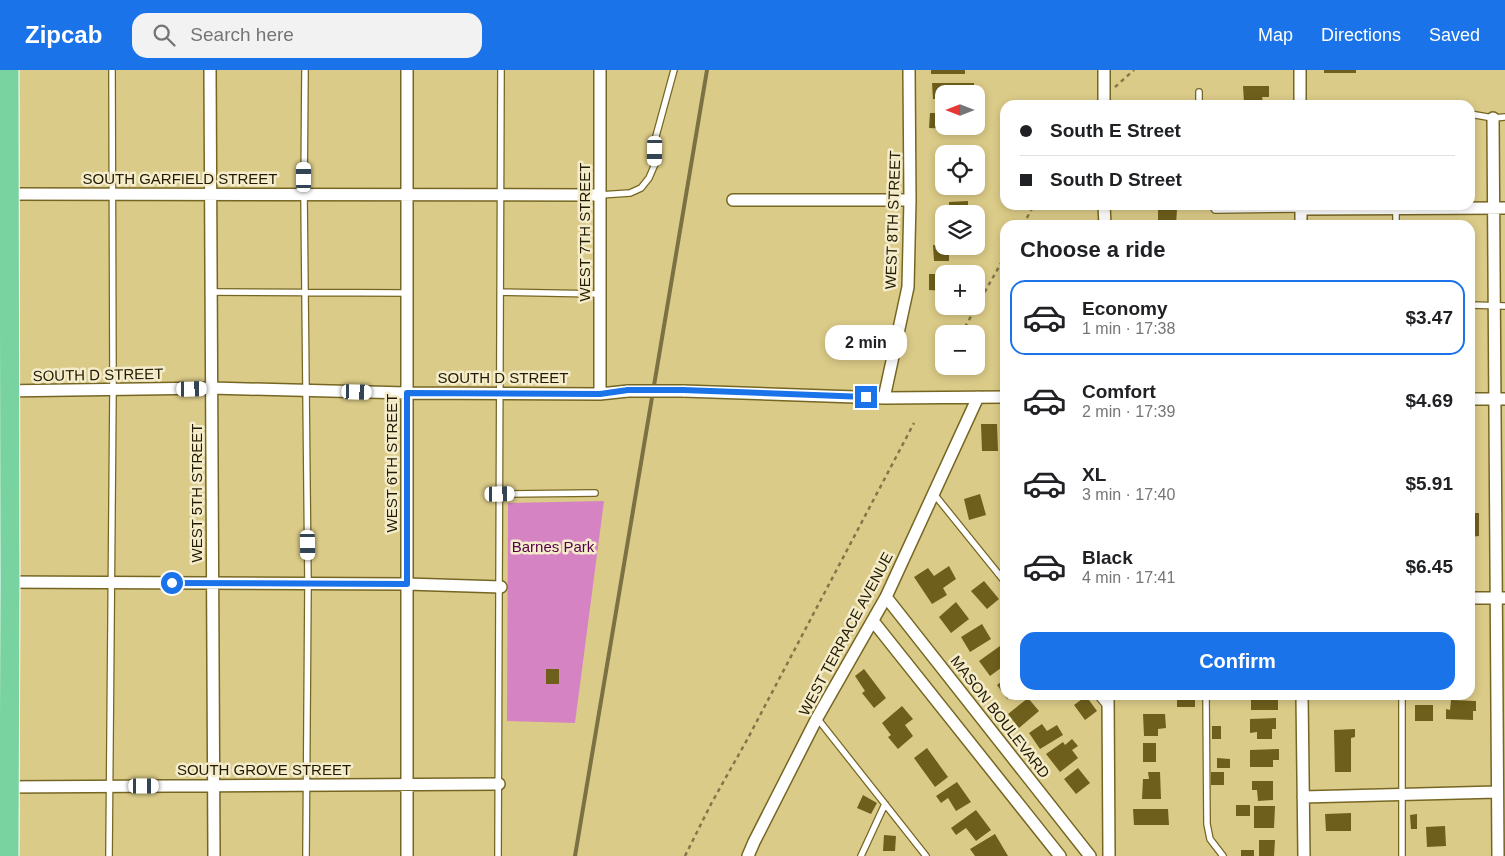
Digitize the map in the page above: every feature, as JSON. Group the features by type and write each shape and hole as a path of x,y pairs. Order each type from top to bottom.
{"highway":[{"path":"6,82 5,391 8,486 5,582 4,787 9,856"}],"street":[{"name":"WEST 5TH STREET","path":"210,70 214,856"},
{"name":"WEST 6TH STREET","path":"407,70 407,856"},
{"name":"WEST 7TH STREET","path":"600,70 600,394"},
{"name":"WEST 8TH STREET","path":"884,398 908,286 910,200 909,70"},
{"path":"1104,70 1104,100"},
{"path":"1300,70 1300,100"},
{"path":"1493,118 1499,208 1500,306 1498,856"},
{"name":"SOUTH GARFIELD STREET","path":"5,194 600,195"},
{"path":"733,200 910,200"},
{"path":"1475,208 1499,208"},
{"name":"SOUTH D STREET","path":"5,391 211,388 407,393 600,394 628,390 683,390 884,398 1000,397"},
{"name":"WEST TERRACE AVENUE","path":"748,856 817,718 886,596 978,397"},
{"path":"1475,399 1500,399"},
{"path":"5,582 407,584 501,587"},
{"name":"MASON BOULEVARD","path":"886,596 1090,856"},
{"path":"1475,598 1500,598"},
{"path":"873,621 1060,856"},
{"path":"1108,700 1109,856"},
{"path":"1302,700 1304,856"},
{"name":"SOUTH GROVE STREET","path":"4,787 499,784"},
{"path":"1303,797 1497,792"}],"lane":[{"path":"109,856 113,390 112,70"},
{"path":"305,70 304,194 308,584 306,856"},
{"path":"498,856 501,587 501,70"},
{"path":"600,195 630,193 640,188 649,178 654,164 656,136 674,70"},
{"path":"1199,92 1199,100"},
{"path":"1475,115 1493,118 1505,117"},
{"path":"211,292 407,293"},
{"path":"500,292 600,294"},
{"path":"1475,305 1500,306"},
{"path":"500,494 595,493"},
{"path":"934,494 1000,576"},
{"path":"1102,700 1108,708"},
{"path":"1206,700 1207,824 1210,839 1223,856"},
{"path":"1402,700 1402,856"},
{"path":"817,718 926,856"},
{"path":"861,856 885,804"}],"path":[{"path":"966,325 1000,265"},
{"path":"685,856 914,423"}],"green space":[{"name":"Barnes Park","path":"604,501 575,723 507,721 508,503"}],"building":[{"path":"931,70 965,70 965,74 931,74"},
{"path":"1324,70 1356,70 1356,73 1324,73"},
{"path":"932,83 974,83 974,85 935,85 935,99 933,99"},
{"path":"1243,86 1269,86 1269,97 1262,97 1263,100 1244,100"},
{"path":"930,113 935,113 935,128 929,128"},
{"path":"968,201 968,205 949,205 949,202"},
{"path":"1158,210 1177,210 1176,220 1158,220"},
{"path":"933,245 935,245 935,255 949,255 949,261 934,261"},
{"path":"929,274 935,274 935,290 929,290"},
{"path":"981,424 997,424 998,451 982,451"},
{"path":"980,494 986,515 969,520 964,499"},
{"path":"1475,513 1479,513 1479,536 1475,536"},
{"path":"949,566 956,579 943,588 947,595 932,604 914,577 928,568 934,576"},
{"path":"984,581 999,599 987,609 971,591"},
{"path":"956,602 969,619 951,633 939,617"},
{"path":"982,624 991,639 970,652 961,637"},
{"path":"1000,646 1000,669 990,676 979,661"},
{"path":"546,669 559,669 559,684 546,684"},
{"path":"864,669 886,698 874,708 862,693 865,691 855,676"},
{"path":"1026,700 1030,700 1039,711 1019,728 1008,714"},
{"path":"1081,700 1089,700 1097,711 1085,720 1074,705"},
{"path":"1177,700 1195,700 1195,707 1177,707"},
{"path":"1251,700 1278,700 1278,710 1251,710"},
{"path":"1451,700 1476,701 1476,711 1473,711 1473,720 1446,719 1446,709 1450,710"},
{"path":"1415,705 1433,705 1433,721 1415,721"},
{"path":"902,706 913,719 905,725 913,736 898,749 888,737 891,735 882,723"},
{"path":"1143,714 1165,714 1166,728 1158,729 1158,736 1144,736"},
{"path":"1276,718 1276,729 1272,729 1272,739 1257,739 1257,732 1250,733 1250,719"},
{"path":"1042,724 1047,731 1057,725 1063,735 1040,749 1029,733"},
{"path":"1212,726 1221,726 1221,739 1212,739"},
{"path":"1355,729 1355,737 1351,738 1351,772 1335,772 1334,730"},
{"path":"1072,739 1078,746 1072,750 1078,758 1060,772 1046,754 1063,742 1065,745"},
{"path":"1143,743 1156,743 1156,762 1143,762"},
{"path":"927,748 948,777 935,787 914,758"},
{"path":"1279,749 1279,760 1273,760 1273,767 1250,767 1250,750"},
{"path":"1217,758 1230,759 1230,768 1217,768"},
{"path":"1078,768 1090,783 1076,794 1064,779"},
{"path":"1148,772 1160,772 1161,799 1142,799 1143,779 1149,779"},
{"path":"1211,772 1224,772 1224,785 1211,785"},
{"path":"1252,781 1273,781 1273,800 1258,801 1257,790 1252,790"},
{"path":"957,782 971,802 956,811 948,798 941,803 936,796"},
{"path":"863,795 877,803 871,814 857,808"},
{"path":"1236,805 1250,805 1250,816 1236,816"},
{"path":"1254,806 1275,806 1274,828 1254,828"},
{"path":"1133,809 1168,809 1169,825 1134,825"},
{"path":"976,810 991,830 976,841 966,828 956,835 951,828"},
{"path":"1351,813 1351,831 1326,831 1325,814"},
{"path":"1417,814 1417,829 1411,829 1410,815"},
{"path":"1445,826 1446,846 1427,847 1426,827"},
{"path":"995,834 1008,856 975,856 970,849"},
{"path":"884,835 896,836 895,851 883,851"},
{"path":"1259,840 1275,840 1274,856 1259,856"},
{"path":"1241,850 1254,850 1254,856 1241,856"}],"railway":[{"path":"575,856 707,70"}],"route":[{"path":"172,583 407,584 407,393 600,394 628,390 683,390 866,397"}]}
